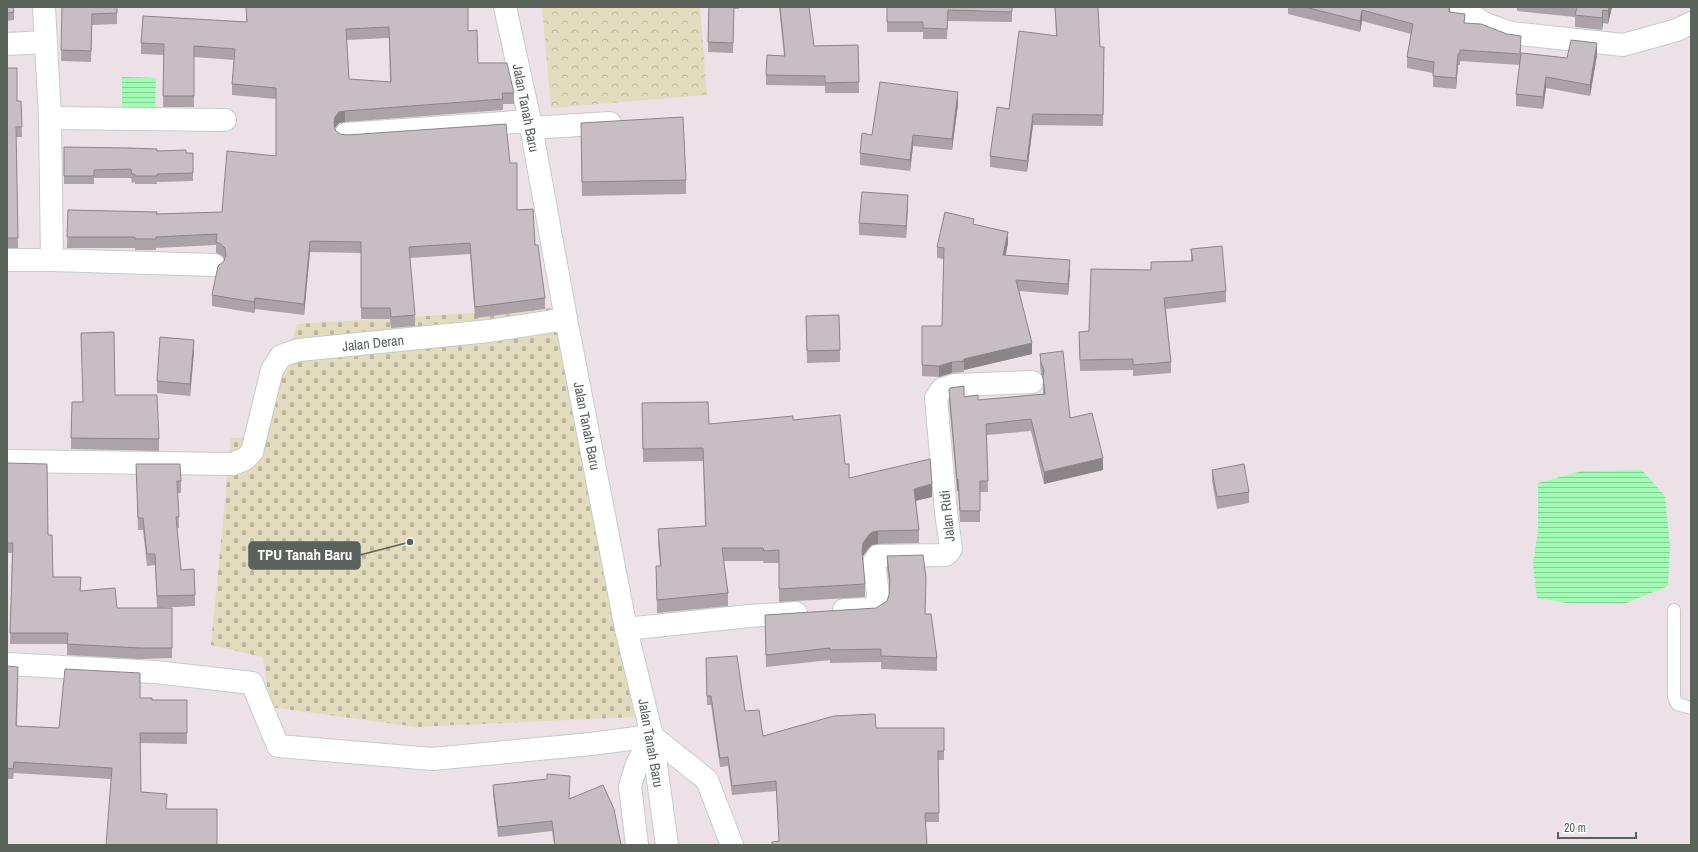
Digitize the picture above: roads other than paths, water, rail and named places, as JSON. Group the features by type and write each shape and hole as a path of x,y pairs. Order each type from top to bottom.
{"street":[{"path":"44,7 50,118 52,260"},
{"name":"Jalan Tanah Baru","path":"505,7 530,124 626,629 652,736 667,845"},
{"path":"1461,7 1483,23 1511,33 1623,45 1677,30 1691,23"},
{"path":"7,44 46,42"},
{"path":"50,118 225,120"},
{"path":"346,134 530,124 626,122"},
{"path":"7,260 214,265"},
{"name":"Jalan Deran","path":"7,461 233,464 245,459 252,452 272,370 281,356 299,350 489,331 566,319"},
{"name":"Jalan Ridi","path":"626,629 749,616 871,609 878,606 874,562 878,556 945,555 951,548 946,512 936,398 942,389 955,385 1032,382"},
{"path":"7,664 155,672 252,683 278,746 432,759 591,744 652,736 707,780 732,845"},
{"path":"637,845 630,786 637,764 652,736"}],"lane":[{"path":"1674,610 1674,697 1677,704 1691,708"}],"place":[{"name":"TPU Tanah Baru","path":"410,542"}]}
